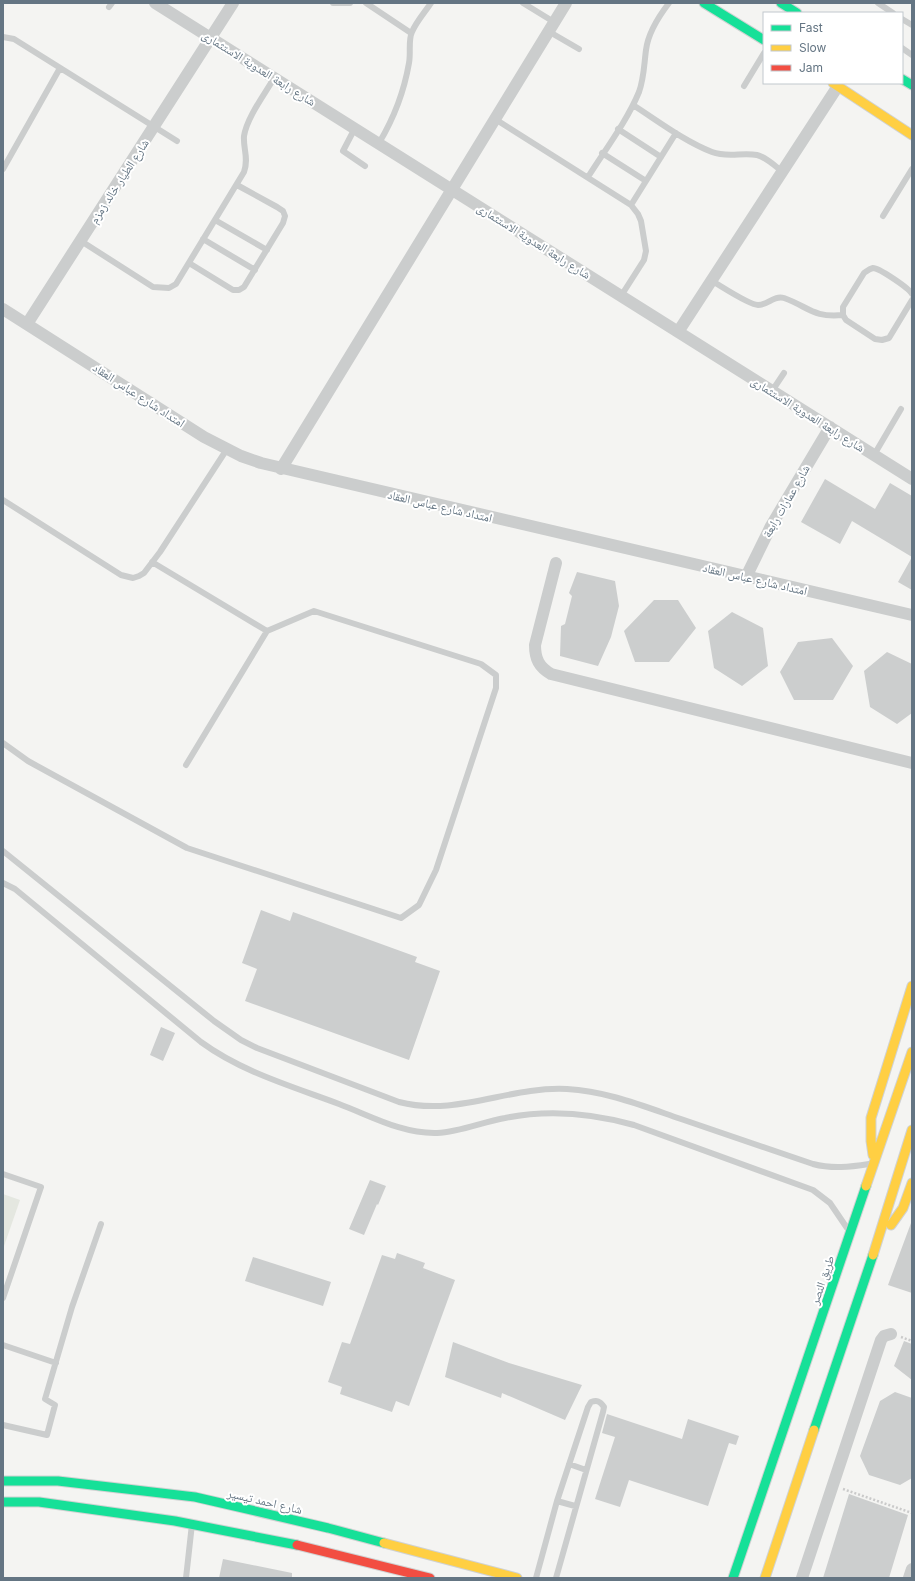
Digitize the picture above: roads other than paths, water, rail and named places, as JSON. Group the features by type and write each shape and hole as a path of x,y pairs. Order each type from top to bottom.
{"main road":[{"path":"704,3 726,13 763,39"},
{"path":"781,3 795,12"},
{"path":"903,80 912,85"},
{"path":"836,85 912,135"},
{"name":"طريق النصر","path":"733,1578 875,1164 871,1141 872,1118 877,1096 912,986"},
{"path":"875,1164 912,1052"},
{"path":"765,1578 878,1239 912,1130"},
{"path":"878,1239 892,1224 903,1208 912,1182"},
{"name":"شارع احمد تيسير","path":"3,1481 58,1481 177,1502 325,1539 517,1578"},
{"name":"شارع احمد تيسير","path":"3,1502 39,1502 175,1521 260,1536 325,1539 430,1578"},
{"path":"175,1521 177,1502"}],"street":[{"name":"شارع رابعة العدوية الاستثمارى","path":"155,3 912,479"},
{"name":"شارع الطيار خالد زمزم","path":"27,324 233,3"},
{"path":"282,469 566,3"},
{"path":"678,332 783,172 836,85"},
{"name":"امتداد شارع عباس العقاد","path":"3,309 204,437 254,461 282,469 912,615"},
{"name":"شارع عمارات رابعة","path":"746,577 771,526 830,427"},
{"path":"556,563 535,645 535,654 538,662 543,669 551,674 912,764"},
{"path":"802,1578 834,1486 881,1340 884,1336 891,1334"},
{"path":"909,1578 912,1569"}],"lane":[{"path":"333,3 350,3"},
{"path":"366,3 411,33"},
{"path":"378,143 399,105 406,81 410,57 411,33 431,3"},
{"path":"523,3 579,49"},
{"path":"588,177 633,105 643,79 646,49 650,34 669,3"},
{"path":"878,3 892,12"},
{"path":"903,20 912,25"},
{"path":"3,37 14,39 177,141"},
{"path":"903,49 912,55"},
{"path":"744,86 763,56"},
{"path":"3,167 60,68"},
{"path":"81,240 152,287 169,288 176,284 244,172 247,164 244,142 246,127 274,78"},
{"path":"633,105 676,133 712,152 733,156 744,154 759,155 783,172"},
{"path":"495,119 631,205 638,214 641,221 645,255 621,296"},
{"path":"355,128 342,150 365,166"},
{"path":"618,129 661,157"},
{"path":"631,205 676,133"},
{"path":"602,154 646,181"},
{"path":"882,216 912,169"},
{"path":"189,263 236,290 244,287 255,270 285,219 285,214 277,207 237,185"},
{"path":"215,220 267,250"},
{"path":"203,239 255,270"},
{"path":"912,294 908,289 877,269 869,269 864,273 843,307 843,315 846,320 875,339 885,339 891,335 912,300"},
{"path":"712,281 756,305 765,304 772,299 781,298 814,313 832,316 843,315"},
{"path":"772,391 784,373"},
{"path":"874,455 902,409"},
{"path":"3,500 127,577 139,576 144,573 152,562 227,449"},
{"path":"152,562 267,631"},
{"path":"3,743 28,761 188,848 401,918 420,905 436,870 496,688 496,675 481,664 314,611 267,631 186,765"},
{"path":"3,851 214,1021 241,1040 257,1048 399,1102 410,1105 436,1107 543,1090 583,1090 620,1098 822,1166 843,1168 875,1164"},
{"path":"3,883 15,889 201,1042 217,1053 246,1069 389,1124 420,1132 448,1132 504,1118 548,1112 591,1115 613,1119 634,1125 813,1190 830,1203 851,1234"},
{"path":"3,1174 41,1187 3,1298"},
{"path":"3,1425 47,1435 55,1405 45,1399 72,1307 101,1224"},
{"path":"3,1345 56,1363"},
{"path":"536,1578 569,1464 588,1407 591,1402 596,1400 601,1402 604,1407 556,1578"},
{"path":"569,1464 586,1470"},
{"path":"558,1501 575,1506"},
{"path":"186,1578 192,1524"}]}
